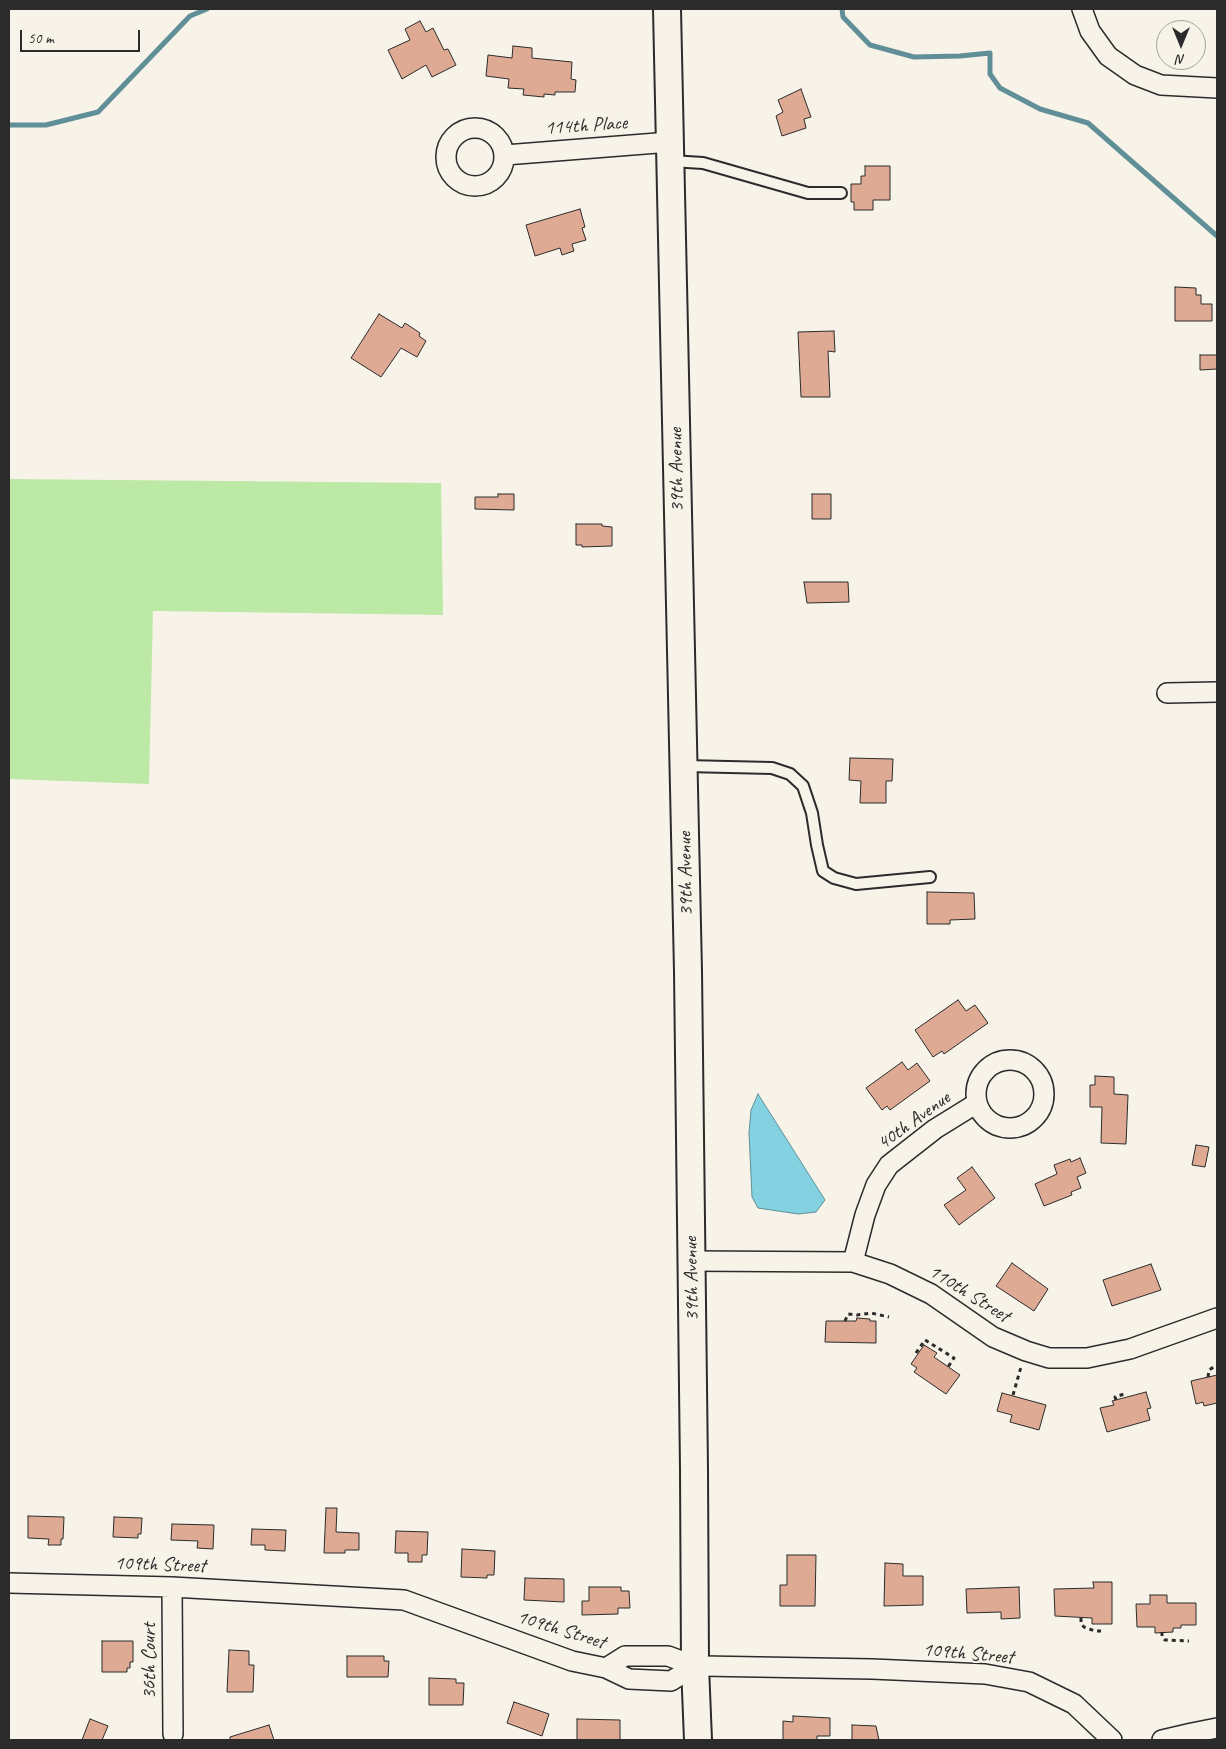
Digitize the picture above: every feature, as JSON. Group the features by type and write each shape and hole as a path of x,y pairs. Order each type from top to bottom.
{"main road":[{"name":"39th Avenue","path":"667,9 684,766 692,1261 695,1666 698,1740"}],"street":[{"path":"1082,9 1090,31 1108,56 1135,76 1161,85 1217,88"},
{"name":"114th Place","path":"505,154 670,152"},
{"path":"1167,693 1217,692"},
{"name":"40th Avenue","path":"853,1262 865,1215 876,1185 889,1165 935,1129 978,1103"},
{"name":"110th Street","path":"692,1261 853,1262 890,1274 907,1282 931,1294 994,1337 1026,1351 1049,1358 1087,1358 1130,1349 1217,1318"},
{"name":"109th Street","path":"9,1583 172,1587 404,1600 572,1661 606,1668 630,1679 671,1681 695,1666 872,1669 985,1674 1029,1682 1074,1704 1112,1740"},
{"name":"36th Court","path":"172,1587 173,1738"},
{"path":"1162,1740 1217,1728"}],"lane":[{"path":"670,152 808,193 841,193"},
{"path":"684,766 772,768 790,774 803,786 812,813 823,871 834,878 856,884 930,877"}],"path":[{"path":"845,1321 848,1314 871,1313 889,1317"},
{"path":"916,1353 925,1340 954,1358 948,1367"},
{"path":"1013,1396 1026,1351"},
{"path":"1208,1377 1209,1370 1217,1365"},
{"path":"1116,1400 1115,1396 1127,1392"},
{"path":"1081,1618 1081,1624 1084,1626 1105,1631"},
{"path":"1162,1632 1162,1638 1165,1640 1189,1641"}],"green space":[{"path":"9,479 441,483 443,615 153,611 149,784 9,779"}],"water":[{"path":"758,1094 825,1200 816,1212 798,1214 758,1208 752,1197 749,1133 751,1110"}],"building":[{"path":"420,21 426,32 433,28 444,50 448,49 456,65 432,77 426,65 402,79 388,50 410,40 405,29"},
{"path":"513,46 532,48 532,58 572,62 571,79 576,80 575,92 555,92 555,95 544,94 544,97 523,95 524,89 508,88 509,79 486,76 488,55 512,58"},
{"path":"801,89 811,117 804,119 806,128 782,136 776,116 783,112 778,100"},
{"path":"865,166 890,166 890,200 873,200 873,210 854,210 854,202 851,202 851,184 861,184 861,176 865,176"},
{"path":"580,209 585,227 582,228 586,240 572,244 574,251 562,255 560,248 535,256 526,225"},
{"path":"1175,287 1196,288 1196,295 1201,295 1201,304 1212,304 1212,321 1175,321"},
{"path":"379,314 402,328 405,323 420,333 419,336 426,341 417,357 401,348 381,377 351,358"},
{"path":"834,331 835,352 828,351 830,397 801,397 798,332"},
{"path":"1200,355 1217,355 1217,369 1200,370"},
{"path":"498,494 514,494 514,510 475,509 475,497 498,497"},
{"path":"812,494 831,494 831,519 812,519"},
{"path":"576,524 602,524 602,526 612,527 612,546 582,547 582,545 576,545"},
{"path":"804,582 848,582 849,602 807,603"},
{"path":"850,758 893,759 892,781 886,781 886,803 860,803 861,781 849,780"},
{"path":"927,892 974,893 975,919 950,920 950,924 927,924"},
{"path":"958,1000 966,1011 975,1005 988,1023 944,1054 942,1051 933,1057 915,1030"},
{"path":"902,1062 908,1070 917,1063 930,1081 890,1110 887,1106 882,1110 866,1088"},
{"path":"1095,1076 1114,1077 1114,1094 1128,1095 1126,1144 1101,1143 1102,1107 1090,1107 1090,1085 1095,1085"},
{"path":"1196,1145 1209,1147 1205,1167 1192,1165"},
{"path":"1080,1158 1086,1173 1077,1177 1081,1188 1071,1192 1072,1195 1044,1206 1035,1184 1057,1174 1054,1165 1070,1159 1071,1162"},
{"path":"972,1167 995,1198 959,1225 944,1205 966,1190 957,1178"},
{"path":"1012,1263 1048,1289 1034,1311 996,1286"},
{"path":"1151,1264 1161,1290 1112,1306 1103,1280"},
{"path":"857,1318 876,1321 876,1343 825,1342 826,1321 856,1321"},
{"path":"924,1345 937,1353 934,1357 960,1375 946,1394 914,1372 917,1368 911,1364"},
{"path":"1217,1375 1217,1403 1204,1406 1203,1402 1196,1404 1191,1381"},
{"path":"1146,1392 1151,1408 1147,1409 1150,1420 1107,1432 1100,1408 1114,1405 1112,1401"},
{"path":"1002,1393 1046,1405 1039,1430 1010,1422 1012,1415 997,1411"},
{"path":"326,1508 337,1508 336,1532 359,1533 359,1550 345,1550 345,1553 324,1553"},
{"path":"28,1516 64,1517 61,1545 48,1545 49,1539 28,1538"},
{"path":"114,1517 142,1518 141,1534 138,1534 138,1538 113,1537"},
{"path":"172,1524 214,1525 213,1549 197,1548 198,1541 171,1540"},
{"path":"252,1529 286,1530 285,1551 265,1550 265,1545 251,1545"},
{"path":"396,1531 428,1532 427,1555 422,1555 422,1562 408,1562 408,1553 395,1553"},
{"path":"462,1549 495,1551 494,1575 487,1575 487,1578 461,1577"},
{"path":"787,1555 816,1555 815,1606 780,1606 780,1585 787,1585"},
{"path":"885,1563 903,1564 903,1576 923,1576 923,1605 884,1606"},
{"path":"525,1578 564,1579 564,1602 524,1600"},
{"path":"1093,1582 1112,1582 1112,1624 1092,1624 1092,1618 1055,1616 1054,1589 1094,1588"},
{"path":"589,1587 621,1587 621,1591 629,1591 630,1608 618,1608 618,1614 582,1615 582,1601 589,1601"},
{"path":"1019,1587 1020,1618 1001,1619 1001,1612 967,1613 966,1589"},
{"path":"1150,1595 1167,1595 1167,1603 1196,1603 1196,1625 1181,1625 1181,1628 1173,1628 1173,1632 1155,1633 1155,1627 1137,1627 1136,1604 1150,1604"},
{"path":"102,1641 133,1641 133,1662 130,1662 130,1668 127,1668 127,1672 102,1672"},
{"path":"229,1650 249,1651 249,1665 254,1665 253,1692 227,1692"},
{"path":"347,1656 384,1656 384,1661 389,1661 388,1677 347,1677"},
{"path":"429,1678 456,1679 456,1683 464,1683 463,1705 429,1705"},
{"path":"514,1702 549,1714 542,1736 507,1723"},
{"path":"793,1716 830,1718 830,1736 817,1736 817,1740 783,1740 783,1721 793,1722"},
{"path":"90,1719 108,1726 102,1740 82,1740"},
{"path":"577,1719 620,1720 620,1740 577,1740"},
{"path":"269,1725 274,1740 230,1740 230,1737"},
{"path":"852,1725 876,1726 879,1740 852,1740"}],"waterway":[{"path":"9,125 46,125 98,112 190,16 207,9"},
{"path":"842,9 843,17 870,45 914,57 990,53 990,74 1000,88 1040,109 1088,123 1217,236"}]}
